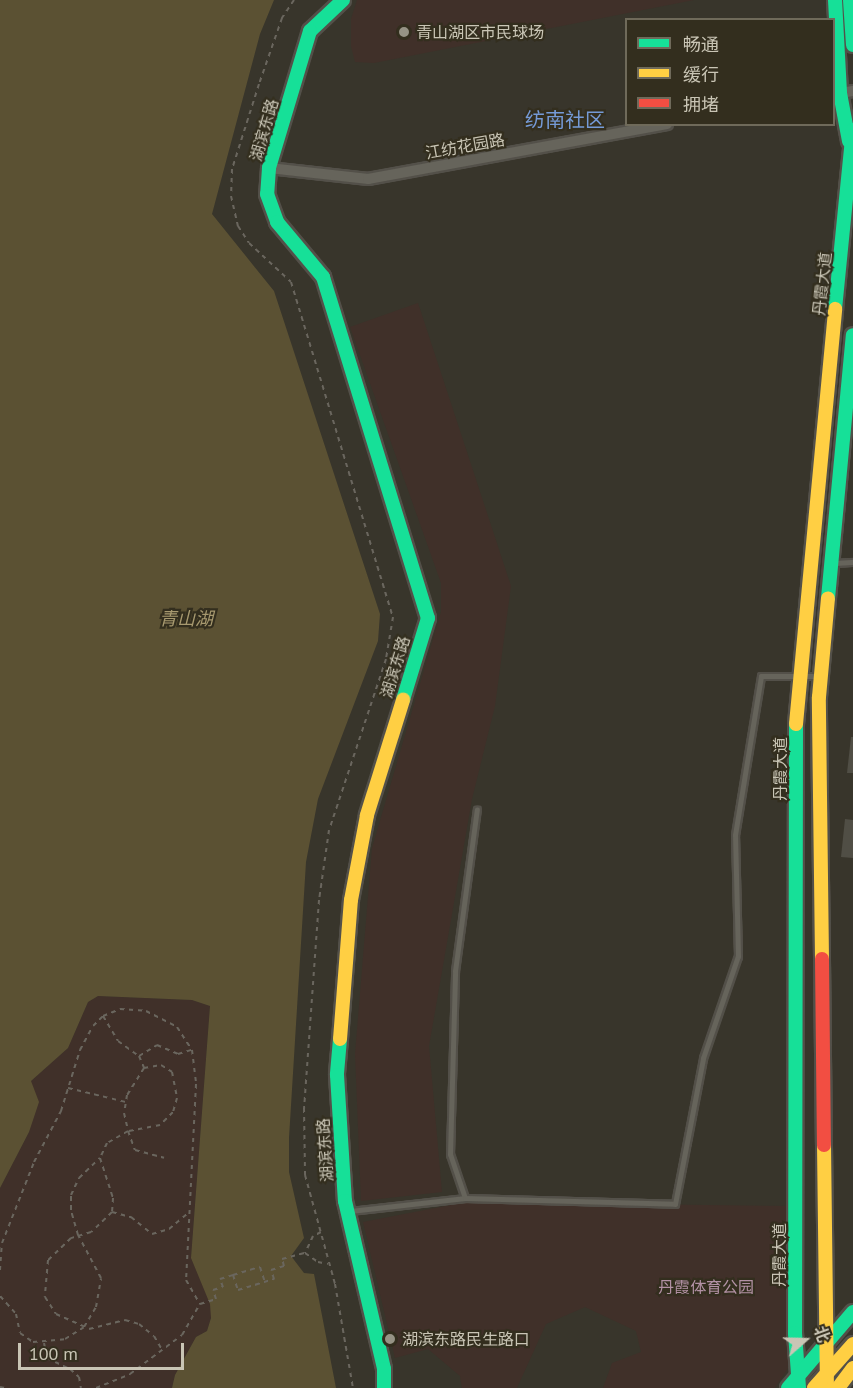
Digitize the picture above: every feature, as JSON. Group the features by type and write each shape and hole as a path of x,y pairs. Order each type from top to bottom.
{"main road":[{"name":"湖滨东路","path":"343,0 310,31 269,168 267,194 277,222 323,277 428,618 367,815 351,900 337,1075 347,1211 384,1369 384,1388"},
{"name":"丹霞大道","path":"835,0 842,92 851,153"},
{"path":"850,0 853,45"},
{"name":"丹霞大道","path":"798,1381 799,676 853,130"},
{"path":"827,1388 821,676 853,335"},
{"path":"788,1388 798,1381 826,1341 853,1312"},
{"path":"814,1388 853,1344"},
{"path":"838,1388 853,1368"}],"street":[{"name":"江纺花园路","path":"269,168 368,179 656,126"}],"lane":[{"path":"832,563 853,562"},
{"path":"347,1211 465,1198 675,1204 703,1058 738,956 735,835 761,676 821,676"},
{"path":"465,1198 450,1154 455,971 477,809"}],"path":[{"name":"湖滨东路","path":"294,0 282,18 252,105 232,169 231,196 238,226 249,243 291,282 393,617 386,659 329,830 319,900 304,1108 305,1174 329,1264 353,1388"},
{"path":"0,1270 2,1243 68,1088 80,1050 103,1016 120,1009 146,1011 177,1027 192,1050 196,1084 186,1280 200,1304"},
{"path":"103,1016 118,1041 139,1056 144,1068"},
{"path":"139,1056 157,1045 178,1054 192,1050"},
{"path":"84,1327 96,1307 101,1278 78,1236 71,1210 71,1195 79,1178 100,1158 107,1143 128,1131 160,1125 173,1112 177,1098 172,1072 161,1065 144,1068"},
{"path":"144,1068 126,1102 128,1131 135,1150 164,1158"},
{"path":"68,1088 126,1102"},
{"path":"84,1327 56,1314 45,1297 44,1282 48,1260 71,1238 91,1232 112,1212 113,1198 100,1158"},
{"path":"112,1212 131,1217 152,1234 169,1228 188,1213"},
{"path":"305,1253 313,1236 321,1232"},
{"path":"233,1275 238,1290 274,1279 271,1270 284,1266 282,1259 305,1253 318,1262 329,1264"},
{"path":"96,1388 130,1374 161,1348 182,1335 200,1304 216,1299 213,1290 223,1287 220,1279 260,1267 265,1282"},
{"path":"0,1296 16,1314 20,1334 33,1342 44,1343 65,1339 84,1327 125,1320 154,1336 161,1348"},
{"path":"44,1343 47,1358 70,1369 79,1377 81,1388"},
{"path":"0,1387 5,1388"}],"green space":[{"path":"357,0 694,0 374,63 355,62 351,46 351,19"},
{"path":"418,303 511,586 495,706 472,799 429,1046 442,1192 361,1201 355,1054 372,848 441,612 441,583 350,327"},
{"path":"98,996 192,1000 210,1006 191,1258 211,1304 211,1318 207,1331 196,1337 175,1375 172,1388 0,1388 0,1188 29,1132 31,1081 68,1048 88,1002"},
{"name":"丹霞体育公园","path":"466,1202 788,1206 788,1368 775,1388 603,1388 612,1363 641,1352 636,1331 585,1307 546,1324 517,1388 462,1388 460,1376 428,1349 395,1358 363,1222"}],"water":[{"name":"青山湖","path":"0,0 274,0 260,34 212,214 274,291 380,614 378,641 318,799 306,862 289,1138 289,1172 304,1238 291,1256 304,1273 314,1274 336,1388 172,1388 175,1375 196,1337 207,1331 211,1318 210,1304 191,1258 210,1006 192,1000 98,996 88,1002 68,1048 31,1081 39,1102 29,1132 0,1188"}],"building":[{"path":"851,737 853,737 853,773 847,773"},
{"path":"845,819 853,820 853,858 841,857"}],"traffic: fast":[{"path":"343,0 310,31 269,168 267,194 277,222 323,277 428,618 403,700"},
{"path":"835,0 840,93 849,141"},
{"path":"850,0 853,45"},
{"path":"835,309 853,130"},
{"path":"828,598 853,335"},
{"path":"796,724 795,1333 799,1388"},
{"path":"340,1039 337,1075 345,1201 384,1369 384,1388"},
{"path":"788,1388 853,1312"}],"traffic: slow":[{"path":"796,724 835,309"},
{"path":"822,959 819,697 828,598"},
{"path":"340,1039 351,900 367,815 403,700"},
{"path":"824,1145 827,1388"},
{"path":"814,1388 853,1344"},
{"path":"838,1388 853,1368"}],"traffic: jam":[{"path":"822,959 824,1145"}],"place":[{"name":"青山湖区市民球场","path":"404,32"},
{"name":"湖滨东路民生路口","path":"390,1339"}],"district":[{"name":"纺南社区","path":"565,120"}]}
